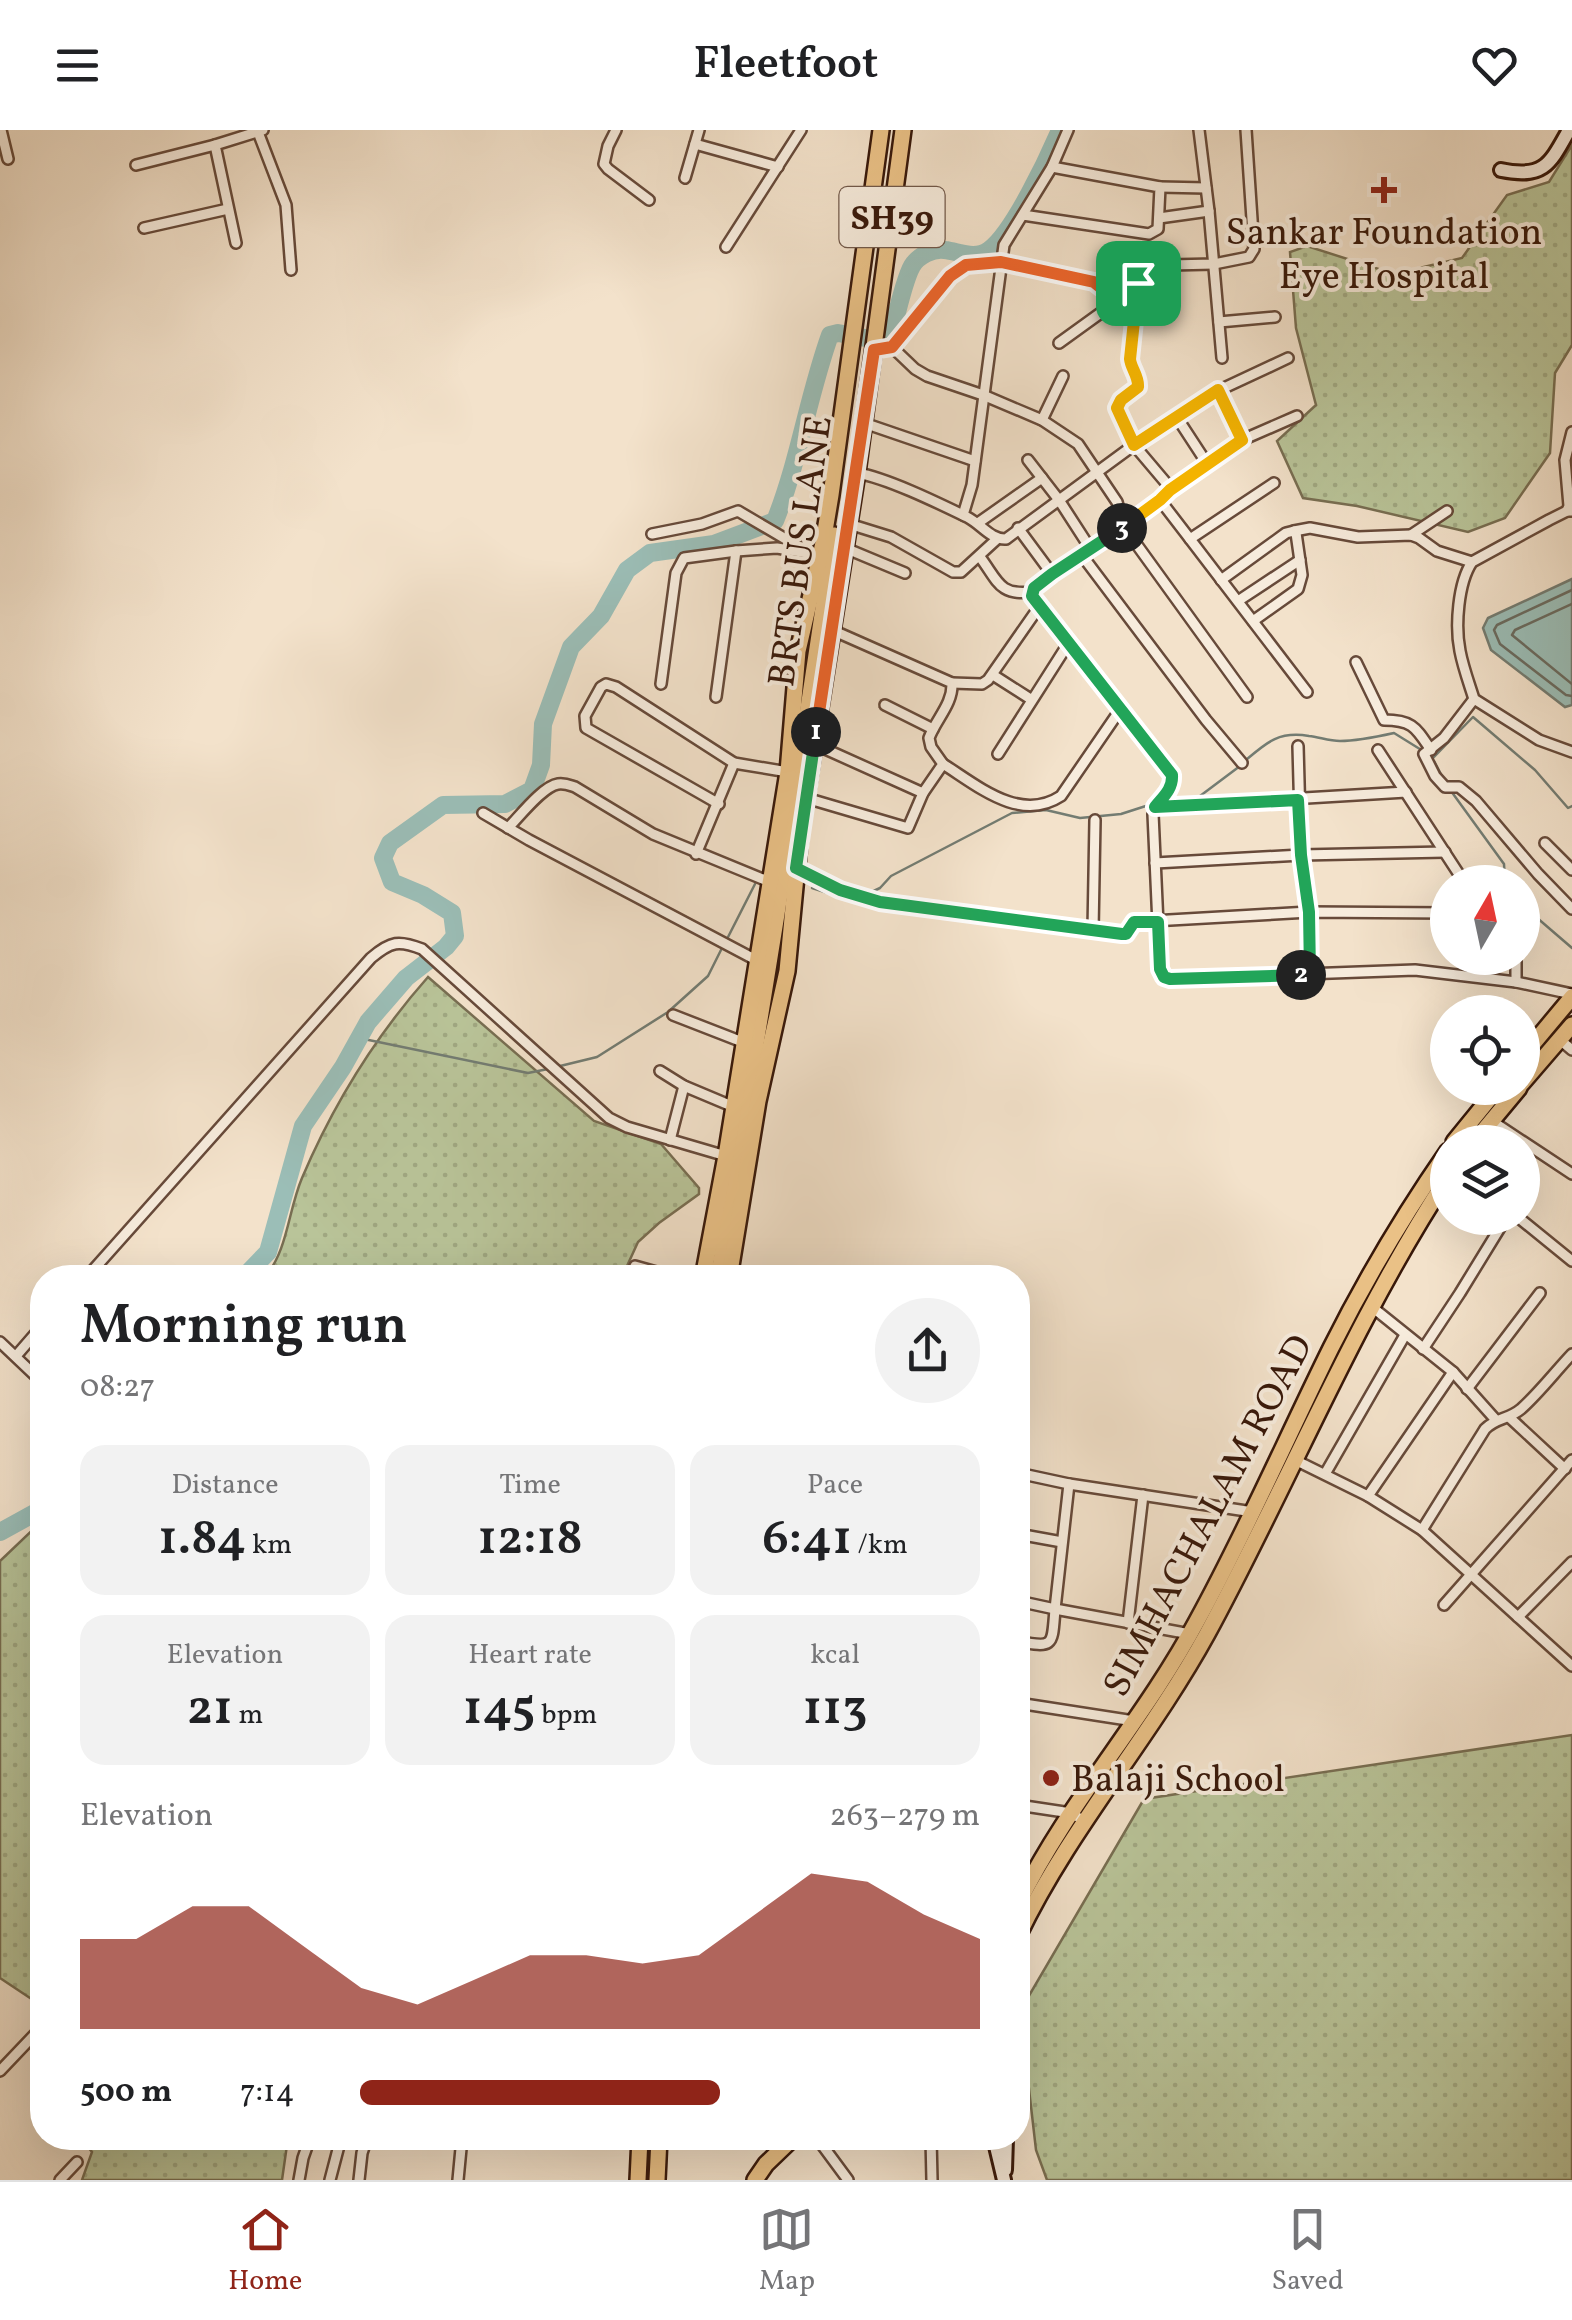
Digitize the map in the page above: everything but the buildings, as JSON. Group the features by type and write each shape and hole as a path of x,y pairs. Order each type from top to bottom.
{"main road":[{"name":"SH39","path":"730,1265 761,1083 783,994 796,868 863,422 882,130"},
{"path":"869,302 892,130"},
{"name":"SH39","path":"869,302 904,130"},
{"name":"SH39","path":"705,1265 788,772 798,652 815,554 866,350"},
{"name":"BRTS BUS LANE","path":"720,1265 866,350"},
{"path":"1540,1035 1572,996"},
{"path":"1540,1061 1572,1024"},
{"path":"1468,1125 1484,1105"},
{"path":"1488,1125 1504,1105"},
{"name":"SIMHACHALAM ROAD","path":"1030,1880 1071,1813 1197,1632 1254,1512 1288,1456 1342,1328 1430,1177"},
{"path":"1030,1913 1045,1884 1144,1736 1288,1456 1430,1209"},
{"path":"628,2180 629,2150"},
{"path":"638,2180 639,2150"},
{"path":"657,2180 659,2150"},
{"path":"755,2180 781,2150"}],"street":[{"path":"1,130 8,159"},
{"path":"616,130 604,164 649,200"},
{"path":"685,178 699,130"},
{"path":"726,246 801,130"},
{"path":"963,515 972,485 1004,245 1052,168 1068,130"},
{"path":"1199,130 1222,358"},
{"path":"1059,342 1138,283 1170,265 1214,264 1253,254 1246,130"},
{"path":"1502,170 1534,173 1557,153 1568,130"},
{"path":"136,165 255,131 286,206 291,270"},
{"path":"694,144 778,166"},
{"path":"215,145 236,243"},
{"path":"1052,168 1160,187 1206,188"},
{"path":"1024,215 1149,234 1158,229 1160,187"},
{"path":"144,228 228,210"},
{"path":"1159,218 1210,211"},
{"path":"866,350 892,347 956,270 966,265 1001,262 1094,282 1113,304"},
{"path":"1138,283 1130,359 1138,387 1117,408 1134,445 1170,490"},
{"path":"1219,322 1275,317"},
{"path":"892,347 915,370 1042,420 1078,444 1117,502 1124,527 1247,697"},
{"path":"848,524 892,538 953,572 961,572 997,539 1006,538 1176,416 1218,390 1288,358"},
{"path":"1042,420 1063,376"},
{"path":"1218,390 1242,440"},
{"path":"1176,416 1208,465"},
{"path":"1297,416 1242,440 1032,592 1039,607 1172,775 1173,783 1153,814 1160,969 1170,979 1414,970 1516,982 1572,996"},
{"path":"863,422 975,461"},
{"path":"1572,432 1565,460 1569,511 1472,562 1461,590 1459,648 1474,699 1539,740 1572,752"},
{"path":"1028,460 1058,500 1086,551 1206,720 1242,764"},
{"path":"856,473 963,515 997,539"},
{"path":"978,523 1042,478"},
{"path":"1190,539 1274,483"},
{"path":"1160,500 1307,692"},
{"path":"1221,580 1294,531 1310,528 1358,537 1411,534 1447,511"},
{"path":"652,534 742,512 815,554"},
{"path":"1018,528 1052,574"},
{"path":"1253,621 1298,589 1302,575 1298,536 1294,531"},
{"path":"1411,534 1437,551 1472,562"},
{"path":"661,684 679,564 684,558 778,548 815,554"},
{"path":"845,548 904,573"},
{"path":"716,698 736,550"},
{"path":"980,557 1004,590 1011,594 1032,592"},
{"path":"1238,601 1300,560"},
{"path":"832,630 952,683 982,684 1039,607"},
{"path":"998,754 1068,644"},
{"path":"1356,662 1384,720 1406,721 1415,727 1445,788 1454,787 1476,801 1572,909"},
{"path":"992,675 1029,698"},
{"path":"952,683 950,701 929,738 931,747 943,764 1006,803 1048,802 1061,796 1120,710"},
{"path":"719,804 586,728 584,716 601,687 610,684 734,764 788,772"},
{"path":"1428,752 1474,699"},
{"path":"885,705 932,729"},
{"path":"814,744 923,793"},
{"path":"1298,746 1310,974"},
{"path":"1378,750 1453,865"},
{"path":"696,854 734,764"},
{"path":"806,798 908,828 923,793 943,764"},
{"path":"508,828 545,790 554,784 564,784 653,834 770,882"},
{"path":"1155,807 1406,792"},
{"path":"483,813 758,961"},
{"path":"1093,930 1095,820"},
{"path":"1545,842 1572,870"},
{"path":"1155,863 1444,852"},
{"path":"796,868 880,902 1122,934 1134,922 1309,912 1430,913"},
{"path":"98,1265 371,958 384,947 403,942 422,949 609,1118 726,1156"},
{"path":"1516,975 1516,982"},
{"path":"672,1015 744,1043"},
{"path":"1558,1039 1572,1050"},
{"path":"660,1071 734,1107"},
{"path":"670,1140 684,1086"},
{"path":"1492,1120 1572,1174"},
{"path":"1423,1349 1496,1235"},
{"path":"1540,1235 1572,1260"},
{"path":"1468,1389 1540,1293"},
{"path":"1372,1307 1453,1372 1494,1420"},
{"path":"1325,1474 1405,1335"},
{"path":"16,1356 30,1340"},
{"path":"0,1342 30,1370"},
{"path":"1422,1530 1494,1420 1520,1410 1572,1354"},
{"path":"1368,1496 1453,1372"},
{"path":"1444,1606 1568,1465 1508,1417"},
{"path":"1288,1456 1368,1496 1422,1530 1572,1666"},
{"path":"1030,1476 1254,1512"},
{"path":"1030,1644 1041,1646 1052,1639 1068,1484"},
{"path":"1128,1622 1143,1495"},
{"path":"1030,1536 1062,1542"},
{"path":"1518,1618 1572,1562"},
{"path":"1030,1604 1197,1632"},
{"path":"1563,1658 1572,1648"},
{"path":"1030,1705 1136,1721"},
{"path":"1030,1808 1071,1813 1086,1822"},
{"path":"0,2071 30,2039"},
{"path":"299,2180 305,2150"},
{"path":"330,2180 338,2150"},
{"path":"360,2180 365,2150"},
{"path":"458,2180 461,2150"},
{"path":"827,2150 848,2180"},
{"path":"931,2150 932,2180"},
{"path":"997,2150 1004,2180"},
{"path":"1004,2180 1005,2150"},
{"path":"60,2180 77,2162"}],"green space":[{"path":"1572,145 1572,345 1555,373 1550,453 1505,518 1468,532 1357,506 1303,498 1277,441 1316,405 1296,328 1290,252 1307,246 1394,274 1462,258 1507,195 1549,182"},
{"path":"428,977 594,1121 661,1144 699,1188 699,1194 638,1242 627,1265 274,1265 297,1191 327,1124 373,1048"},
{"path":"30,1532 30,1998 0,1978 0,1561"},
{"path":"1572,1735 1572,2180 1047,2180 1036,2150 1030,2098 1030,1994 1144,1799"},
{"path":"286,2150 282,2180 82,2180 92,2152"}],"water":[{"path":"1572,579 1572,705 1565,707 1491,650 1483,628 1488,618"}],"waterway":[{"path":"256,1265 268,1252 303,1126 368,1022 406,978 455,936 452,913 392,882 383,858 390,843 443,805 505,804 532,790 541,765 543,724 571,647 601,616 627,570 650,553 714,544 775,521 830,335 887,342 915,262 936,250 973,255 989,250 1019,212 1060,130"},
{"path":"1429,756 1433,758 1473,717 1535,770 1568,808 1572,806"},
{"path":"1246,760 1267,743 1289,735 1340,741 1394,733 1423,751"},
{"path":"1434,761 1444,780"},
{"path":"1184,801 1200,796 1240,766"},
{"path":"1451,791 1504,865"},
{"path":"865,895 880,888 891,876 1012,813 1046,810 1080,818 1121,814 1152,804"},
{"path":"726,941 755,884"},
{"path":"812,888 857,899"},
{"path":"1540,920 1572,948"},
{"path":"556,1067 597,1057 668,1012 708,976 722,948"},
{"path":"359,1038 528,1073 548,1069"},
{"path":"0,1532 30,1516"}],"place":[{"name":"Sankar Foundation Eye Hospital","path":"1384,190"},
{"name":"Balaji School","path":"1051,1778"}],"route":[{"path":"1001,262 1094,282 1113,304 1138,283 1130,359 1138,387 1117,408 1134,445 1218,390 1242,440 1124,527 1052,574 1034,588 1032,596 1172,775 1170,789 1155,807 1298,800 1309,912 1310,974 1170,979 1160,969 1158,922 1134,922 1122,934 880,902 840,890 796,868 874,350 892,347 950,276 966,265 1001,262"}]}
